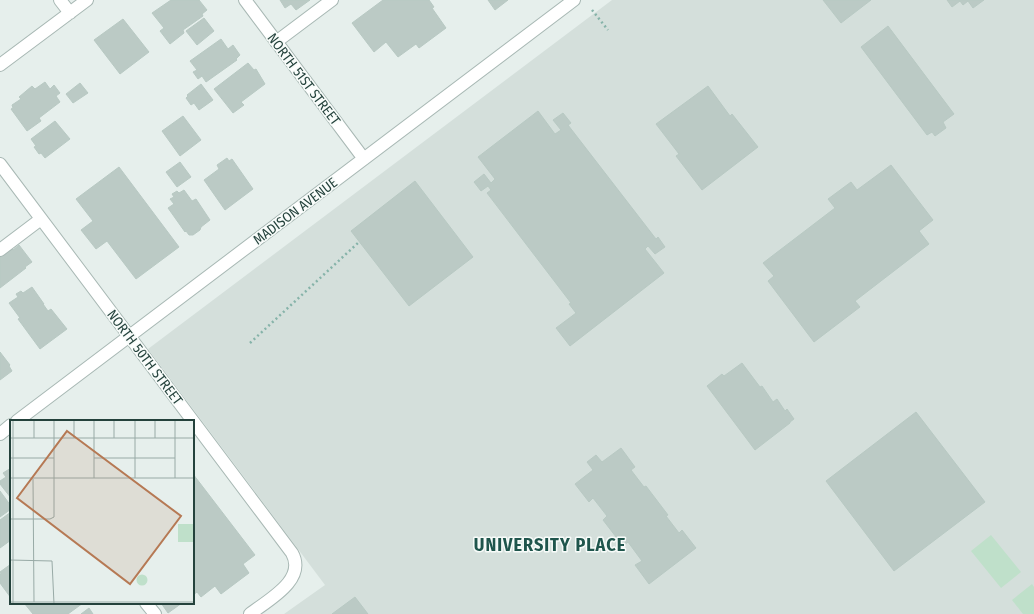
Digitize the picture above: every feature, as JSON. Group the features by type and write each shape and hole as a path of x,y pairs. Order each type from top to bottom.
{"street":[{"path":"60,0 70,13"},
{"path":"0,65 87,0"},
{"name":"NORTH 51ST STREET","path":"245,0 364,159"},
{"path":"276,42 332,0"},
{"name":"MADISON AVENUE","path":"18,420 574,0"},
{"name":"NORTH 50TH STREET","path":"0,164 192,420"},
{"path":"0,250 41,219"},
{"name":"NORTH 50TH STREET","path":"194,423 292,553 296,563 295,571 289,584 250,614"},
{"path":"0,434 10,426"},
{"path":"147,604 155,614"}],"path":[{"path":"592,10 608,30"},
{"path":"250,343 359,242"}],"shaded area":[{"path":"612,0 1034,0 1034,614 284,614 325,585 148,349"}],"green space":[{"path":"991,535 1021,572 1001,588 971,551"},
{"path":"1032,584 1034,587 1034,614 1023,614 1012,600"}],"building":[{"path":"171,0 199,0 207,10 202,14 203,16 183,30 184,33 170,44 160,31 164,28 152,13"},
{"path":"280,0 310,0 296,10 291,4 285,8"},
{"path":"383,0 429,0 434,7 432,8 446,28 419,48 416,44 398,57 386,42 374,52 352,23"},
{"path":"488,0 508,0 495,10"},
{"path":"823,0 871,0 841,23"},
{"path":"947,0 984,0 973,8 968,1 963,5 960,1 952,7"},
{"path":"204,18 214,31 197,45 186,31"},
{"path":"123,19 149,52 120,74 94,40"},
{"path":"888,26 954,114 943,122 946,128 935,136 932,132 927,135 861,47"},
{"path":"221,39 228,49 233,45 240,55 236,59 237,60 206,82 202,76 198,79 193,72 197,70 190,61"},
{"path":"248,63 254,70 256,69 265,84 241,102 244,105 233,113 214,89"},
{"path":"45,82 50,89 54,85 60,93 56,96 60,102 39,118 41,121 27,131 11,109 13,108 12,105 21,99 19,97 32,86 35,89"},
{"path":"80,83 88,93 73,103 66,94"},
{"path":"201,84 213,100 199,110 194,103 191,105 186,98 188,96 187,95"},
{"path":"708,86 730,116 732,114 758,147 702,190 676,156 679,154 656,124"},
{"path":"538,111 555,134 561,130 553,120 563,113 571,123 568,125 656,239 658,237 665,247 655,254 648,246 645,249 664,273 570,346 556,328 576,313 569,304 571,303 487,193 491,190 488,186 481,191 474,182 484,174 491,183 495,179 478,157"},
{"path":"183,116 201,140 180,156 162,131"},
{"path":"55,121 70,139 45,158 41,153 39,154 31,139"},
{"path":"227,158 229,161 232,159 253,189 225,210 204,180 219,169 217,165"},
{"path":"180,162 191,177 177,187 166,172"},
{"path":"891,165 933,220 919,231 929,244 855,301 860,307 814,342 768,281 774,276 763,263 835,208 828,199 851,182 857,190"},
{"path":"119,167 179,247 136,279 107,241 96,249 81,230 93,221 76,199"},
{"path":"415,181 473,257 409,306 351,231"},
{"path":"184,190 192,201 196,199 210,220 193,235 189,235 186,231 185,232 168,208 174,204 170,199 174,197 172,194 177,191 179,193"},
{"path":"19,245 32,262 0,288 0,255 10,247 13,250"},
{"path":"32,287 48,311 51,309 67,329 40,349 18,319 20,318 9,303 18,297 16,294 21,291 23,293"},
{"path":"0,352 10,365 9,366 12,371 0,380"},
{"path":"742,363 760,387 762,386 773,402 777,399 785,411 787,409 794,419 755,450 707,386 722,374 724,376"},
{"path":"916,412 985,502 894,571 826,481"},
{"path":"621,448 635,467 631,470 644,487 646,486 668,515 666,516 679,533 682,530 696,548 649,584 635,565 642,561 628,542 623,546 603,520 607,516 593,498 589,502 575,484 593,470 587,462 596,455 602,462"},
{"path":"10,469 10,497 0,484 0,481 6,477 3,473"},
{"path":"194,475 255,555 243,564 249,573 221,594 215,586 201,597 197,592 194,594"},
{"path":"0,491 10,505 10,510 0,517"},
{"path":"10,513 10,541 0,548 0,520"},
{"path":"10,565 10,597 0,583 0,572"},
{"path":"355,597 368,614 332,614"},
{"path":"25,604 82,604 68,614 33,614"},
{"path":"162,604 181,604 168,613"},
{"path":"89,608 93,614 81,614"}],"district":[{"name":"UNIVERSITY PLACE","path":"550,545"}]}
